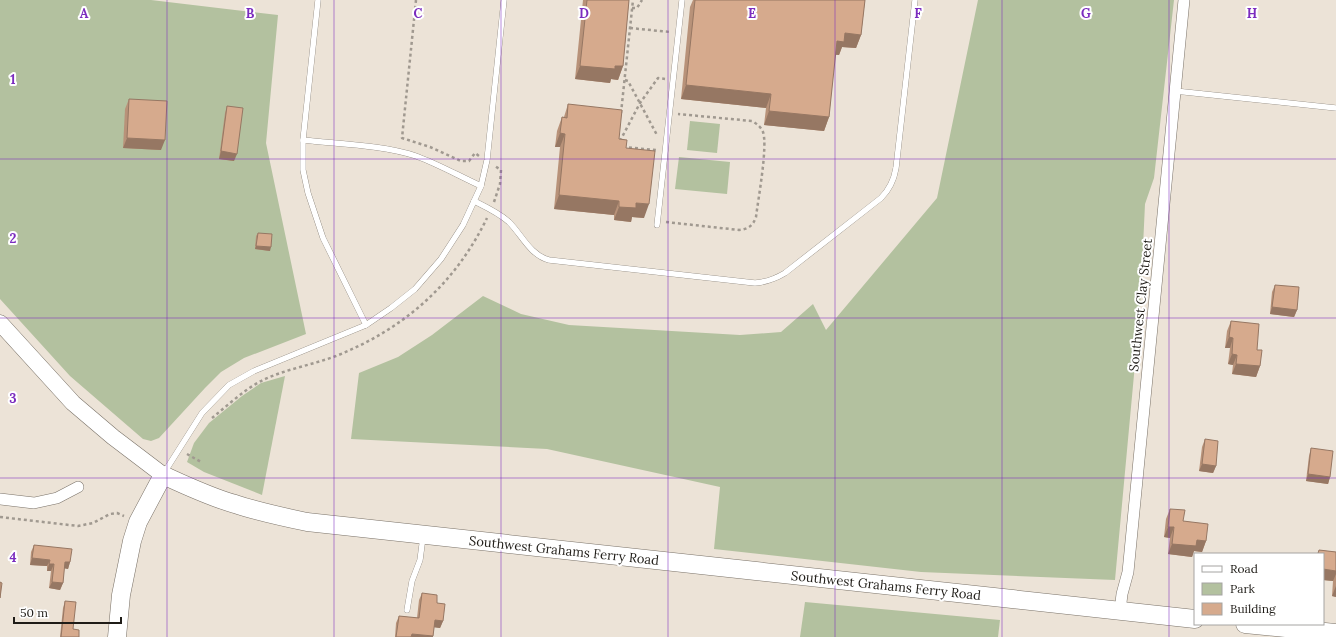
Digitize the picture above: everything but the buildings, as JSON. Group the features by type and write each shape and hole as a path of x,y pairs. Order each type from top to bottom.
{"main road":[{"name":"Southwest Grahams Ferry Road","path":"0,323 73,403 113,437 163,475 208,495 268,514 307,522 1194,619"},
{"path":"117,637 124,578 138,522 163,475"},
{"path":"1255,625 1336,633"}],"street":[{"name":"Southwest Clay Street","path":"1120,611 1122,594 1128,572 1184,0"},
{"path":"0,499 34,502 57,498 78,487"}],"lane":[{"path":"318,0 303,140 304,170 308,193 323,238 366,325"},
{"path":"163,475 202,413 229,385 254,371 366,325 415,289 453,241 474,201 487,160 504,0"},
{"path":"657,223 682,0"},
{"path":"474,201 510,223 534,253 541,258 755,283 766,282 775,278 785,273 881,198 889,190 894,180 914,0"},
{"path":"1175,91 1336,108"},
{"path":"303,140 397,151 431,162 480,186"},
{"path":"407,610 412,581 420,560 424,535"}],"path":[{"path":"208,422 257,384 356,348 390,329 414,312 435,293 453,273 476,239 491,210 500,188 501,170 475,153 469,161 461,161 440,151 402,138 416,0"},
{"path":"621,117 633,0"},
{"path":"632,8 637,8 642,0"},
{"path":"630,28 678,32"},
{"path":"618,146 640,103 658,78 673,79"},
{"path":"625,80 628,81 665,151"},
{"path":"657,223 739,230 747,229 751,226 756,217 765,146 761,127 752,121 670,113"},
{"path":"618,146 619,132"},
{"path":"618,146 665,151"},
{"path":"644,149 644,156"},
{"path":"189,448 186,453 201,462"},
{"path":"0,517 78,526 93,523 110,514 117,513 138,522"}],"green space":[{"path":"0,0 151,0 278,15 266,143 306,334 244,358 221,372 159,438 151,441 143,439 70,376 0,299"},
{"path":"978,0 1174,0 1154,178 1145,204 1140,310 1115,580 921,572 714,549 720,487 547,449 351,439 359,373 398,357 432,335 483,296 521,314 569,325 740,335 781,332 813,304 826,330 937,198"},
{"path":"690,121 720,124 717,153 687,150"},
{"path":"679,157 730,162 727,194 675,189"},
{"path":"285,376 262,495 204,472 187,462 194,443 209,423 242,396 261,383"},
{"path":"805,602 1000,620 998,637 800,637"}]}
